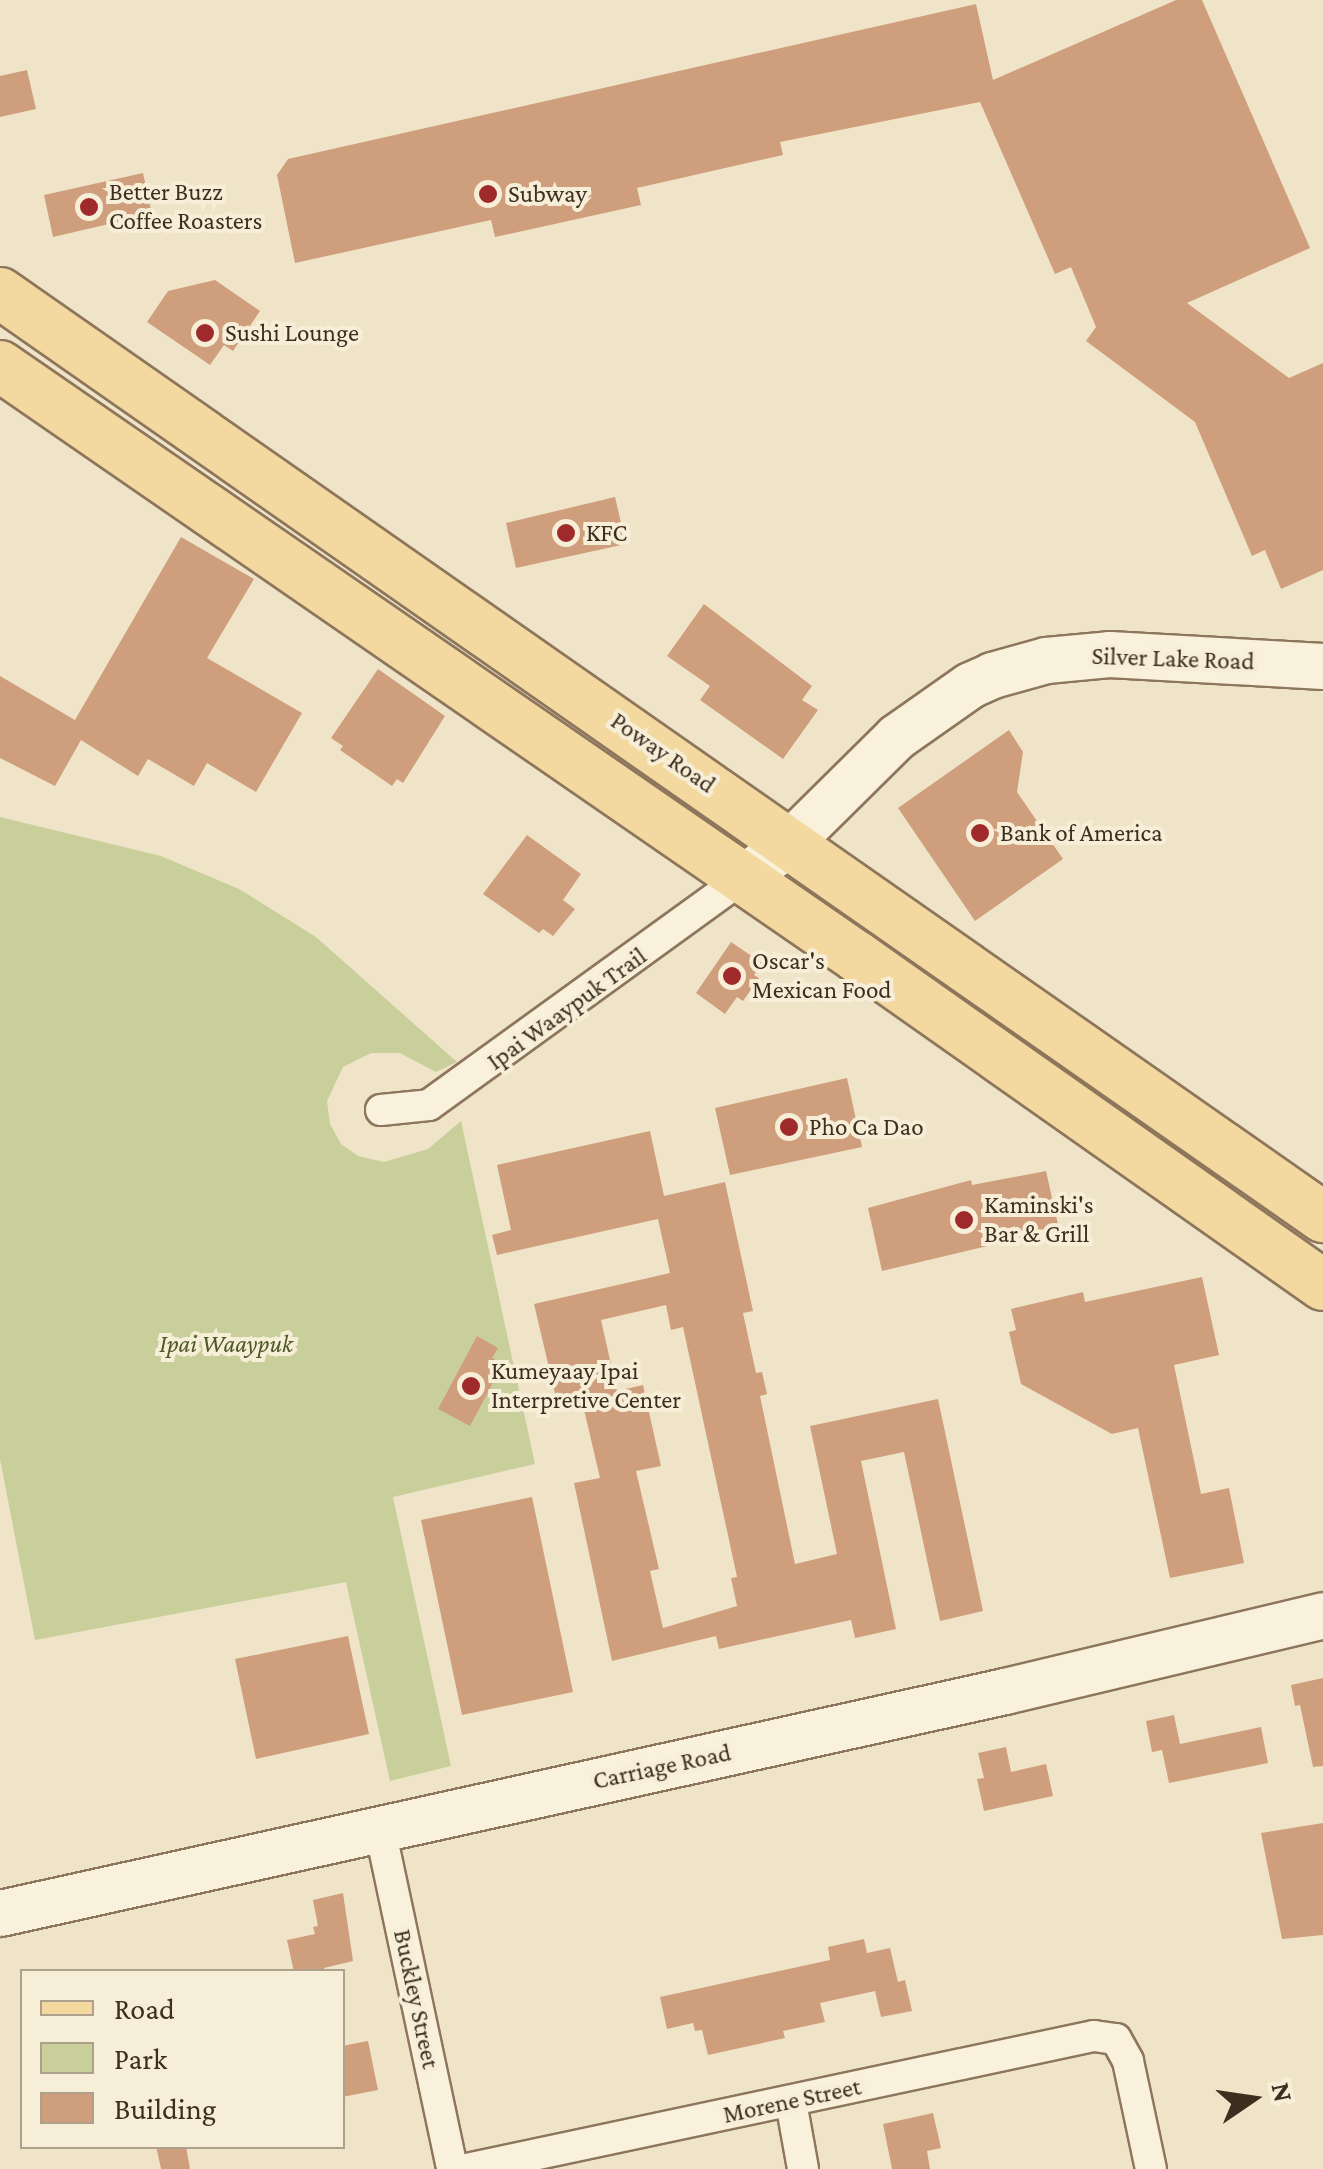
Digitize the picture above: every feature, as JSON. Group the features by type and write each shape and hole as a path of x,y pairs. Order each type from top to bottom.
{"main road":[{"name":"Poway Road","path":"0,293 1323,1217"},
{"path":"0,366 1323,1285"}],"street":[{"name":"Silver Lake Road","path":"740,880 790,842 896,737 957,693 992,675 1046,660 1109,654 1323,666"},
{"name":"Ipai Waaypuk Trail","path":"382,1110 428,1105 740,880"},
{"name":"Carriage Road","path":"0,1913 1323,1615"},
{"name":"Buckley Street","path":"380,1829 452,2169"},
{"name":"Morene Street","path":"468,2169 1062,2040 1116,2039 1128,2061 1150,2169"},
{"path":"790,2102 804,2169"}],"green space":[{"name":"Ipai Waaypuk","path":"0,817 161,856 239,889 316,937 457,1062 436,1072 400,1053 371,1053 343,1067 327,1101 330,1124 341,1144 358,1156 384,1162 428,1149 461,1121 535,1464 393,1497 451,1766 390,1781 346,1582 35,1640 0,1459"}],"building":[{"path":"1176,0 1202,0 1310,248 1187,303 1289,378 1323,363 1323,570 1281,589 1265,550 1252,556 1195,422 1086,341 1096,327 1071,267 1055,274 980,102 780,142 783,155 637,188 641,205 495,237 491,220 295,263 277,175 288,159 976,4 993,80"},
{"path":"27,70 36,109 0,117 0,76"},
{"path":"143,173 152,214 53,237 44,195"},
{"name":"Sushi Lounge","path":"215,280 260,311 233,351 224,345 210,365 147,322 168,291"},
{"name":"KFC","path":"615,497 626,544 516,568 506,523"},
{"path":"181,537 254,579 207,658 302,713 256,792 207,763 194,786 148,759 138,776 81,740 55,786 0,758 0,676 75,720"},
{"path":"704,604 812,686 802,700 818,710 783,759 700,700 710,686 667,656"},
{"path":"378,669 445,716 403,783 397,779 392,786 340,750 343,746 331,738"},
{"name":"Bank of America","path":"1009,730 1023,752 1017,792 1063,859 975,921 898,808"},
{"path":"527,835 581,874 563,900 575,909 553,936 543,929 539,933 483,894"},
{"name":"Oscar's Mexican Food","path":"731,942 762,963 754,975 759,978 743,1001 737,997 725,1014 696,993"},
{"name":"Pho Ca Dao","path":"847,1078 862,1147 730,1175 715,1108"},
{"path":"650,1131 664,1196 725,1182 753,1311 743,1313 756,1373 762,1372 767,1394 760,1396 795,1564 837,1554 810,1426 938,1399 983,1611 940,1621 904,1452 861,1461 896,1629 855,1638 851,1620 719,1649 716,1636 612,1661 574,1483 600,1478 582,1401 558,1406 534,1304 670,1273 658,1219 497,1255 492,1235 511,1230 497,1165","holes":["666,1305 671,1330 683,1327 737,1577 731,1578 737,1606 663,1628 650,1571 659,1569 636,1471 661,1466 643,1385 617,1391 601,1320"]},
{"name":"Kaminski's Bar & Grill","path":"1046,1171 1059,1229 882,1271 868,1208 971,1180 972,1185"},
{"path":"1202,1277 1219,1355 1174,1365 1201,1494 1229,1488 1244,1563 1170,1578 1138,1428 1112,1434 1021,1384 1009,1332 1016,1330 1011,1309 1083,1292 1085,1302"},
{"name":"Kumeyaay Ipai Interpretive Center","path":"477,1336 498,1348 492,1358 503,1364 470,1426 438,1409"},
{"path":"532,1497 573,1692 462,1715 421,1520"},
{"path":"348,1636 369,1734 256,1759 235,1659"},
{"path":"1323,1678 1323,1766 1313,1767 1300,1705 1295,1706 1291,1685"},
{"path":"1174,1715 1180,1744 1261,1727 1268,1763 1169,1783 1162,1750 1152,1752 1146,1721"},
{"path":"1006,1747 1011,1772 1046,1764 1053,1796 984,1811 977,1779 984,1778 978,1753"},
{"path":"1323,1823 1323,1935 1282,1939 1261,1833"},
{"path":"343,1893 353,1961 324,1969 293,1969 287,1940 315,1934 313,1927 318,1926 313,1900"},
{"path":"864,1939 867,1953 890,1948 898,1982 905,1980 912,2011 881,2017 875,1991 820,2003 825,2022 783,2031 785,2038 708,2055 702,2030 695,2031 693,2023 667,2029 660,1997 830,1960 828,1947"},
{"path":"368,2041 378,2090 345,2096 345,2045"},
{"path":"933,2113 941,2148 927,2151 930,2169 892,2169 883,2124"},
{"path":"157,2149 187,2149 190,2169 161,2169"}],"place":[{"name":"Subway","path":"488,194"},
{"name":"Better Buzz Coffee Roasters","path":"89,207"},
{"name":"Sushi Lounge","path":"205,333"},
{"name":"KFC","path":"566,533"},
{"name":"Bank of America","path":"980,833"},
{"name":"Oscar's Mexican Food","path":"732,976"},
{"name":"Pho Ca Dao","path":"789,1127"},
{"name":"Kaminski's Bar & Grill","path":"964,1220"},
{"name":"Kumeyaay Ipai Interpretive Center","path":"471,1386"}]}
